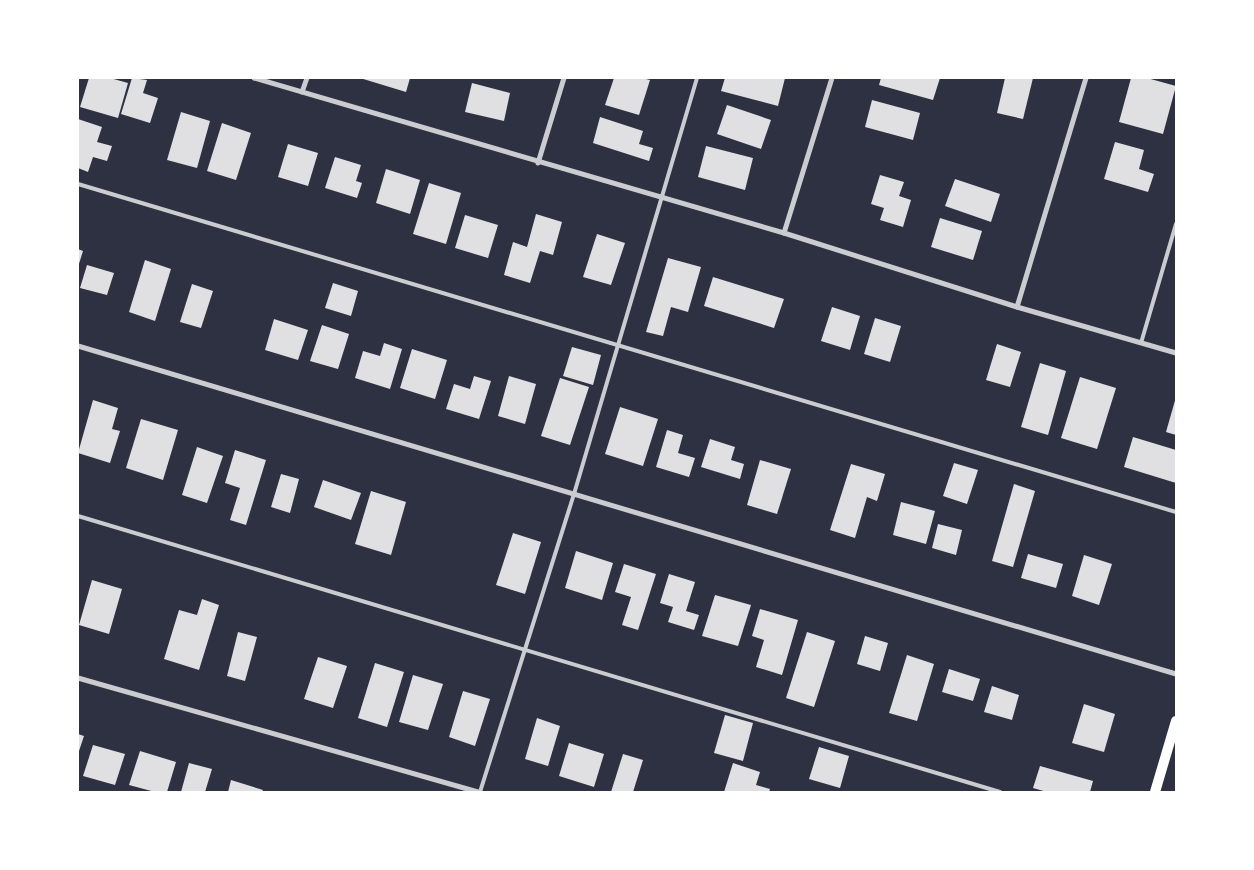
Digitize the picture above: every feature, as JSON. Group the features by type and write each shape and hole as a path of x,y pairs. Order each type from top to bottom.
{"main road":[{"path":"1155,792 1176,720"}],"street":[{"path":"254,78 538,163 784,233 1017,307 1176,353"},
{"path":"302,92 307,78"},
{"path":"538,163 564,78"},
{"path":"784,233 832,78"},
{"path":"1017,307 1086,78"},
{"path":"78,346 1176,674"},
{"path":"78,678 479,792"}],"lane":[{"path":"479,792 574,494 697,78"},
{"path":"78,184 1176,512"},
{"path":"1141,343 1176,224"},
{"path":"78,516 1000,792"}],"building":[{"path":"89,78 110,78 128,83 118,118 80,107"},
{"path":"132,78 147,80 143,93 158,98 150,123 121,114"},
{"path":"360,78 410,78 406,92"},
{"path":"614,78 642,78 650,80 639,115 605,105"},
{"path":"725,78 785,78 778,106 721,91"},
{"path":"881,78 940,78 933,100 879,85"},
{"path":"1005,78 1033,78 1023,119 997,113"},
{"path":"1131,78 1147,78 1176,86 1163,134 1119,122"},
{"path":"472,83 510,93 504,121 465,112"},
{"path":"872,100 920,113 913,140 865,127"},
{"path":"727,105 771,120 761,149 717,134"},
{"path":"181,112 210,121 197,168 167,160"},
{"path":"600,117 643,131 639,144 653,148 649,161 593,143"},
{"path":"78,119 102,127 97,142 112,146 107,161 93,157 88,172 78,168"},
{"path":"222,123 251,133 236,180 207,171"},
{"path":"1115,142 1144,150 1139,169 1154,174 1148,192 1104,179"},
{"path":"288,144 318,153 308,186 278,177"},
{"path":"706,146 753,158 745,190 698,177"},
{"path":"335,157 361,165 356,181 362,183 357,198 325,188"},
{"path":"386,169 420,180 410,214 376,203"},
{"path":"880,175 904,182 899,196 911,200 903,227 880,220 884,208 871,204"},
{"path":"955,179 1000,194 991,222 945,206"},
{"path":"429,183 461,193 446,244 413,234"},
{"path":"536,214 562,222 553,255 540,251 530,283 504,275 513,242 527,247"},
{"path":"465,215 498,225 488,258 455,248"},
{"path":"940,218 982,231 973,260 931,247"},
{"path":"597,234 625,243 611,285 583,277"},
{"path":"78,249 83,251 78,267"},
{"path":"668,258 701,267 688,312 671,307 663,336 646,332"},
{"path":"145,260 171,269 155,321 129,312"},
{"path":"87,265 114,273 107,295 80,288"},
{"path":"713,277 784,299 774,328 704,306"},
{"path":"333,283 358,291 351,316 325,308"},
{"path":"192,284 213,291 201,328 180,322"},
{"path":"832,307 860,316 850,350 821,341"},
{"path":"875,318 901,326 890,362 864,354"},
{"path":"274,319 308,330 298,360 265,350"},
{"path":"322,325 349,334 338,369 310,361"},
{"path":"384,343 402,349 390,389 355,378 363,351 380,356"},
{"path":"997,344 1021,352 1010,387 986,380"},
{"path":"572,347 601,355 593,385 563,376"},
{"path":"412,349 447,360 435,399 400,388"},
{"path":"1040,363 1066,371 1048,435 1021,427"},
{"path":"474,376 491,381 479,419 446,409 454,384 470,389"},
{"path":"509,376 536,384 525,424 498,416"},
{"path":"1080,377 1116,388 1097,449 1061,438"},
{"path":"560,378 589,387 570,445 541,436"},
{"path":"1176,397 1176,435 1166,432"},
{"path":"93,400 118,408 112,429 120,431 110,463 78,453"},
{"path":"620,407 658,419 643,466 605,454"},
{"path":"141,419 178,430 163,480 126,468"},
{"path":"667,430 683,435 678,453 695,458 689,477 656,467"},
{"path":"1133,437 1176,450 1176,483 1124,467"},
{"path":"710,439 735,447 731,460 744,464 740,479 701,467"},
{"path":"197,447 223,456 207,503 182,495"},
{"path":"235,450 266,460 246,525 230,520 240,488 225,483"},
{"path":"760,460 791,469 777,514 747,505"},
{"path":"954,463 978,470 967,504 943,496"},
{"path":"851,464 885,474 877,501 867,497 855,538 830,530"},
{"path":"281,474 299,479 290,513 271,507"},
{"path":"323,480 361,493 351,520 314,507"},
{"path":"1014,484 1035,491 1013,567 992,561"},
{"path":"371,491 406,502 391,555 355,544"},
{"path":"901,502 935,511 926,544 893,535"},
{"path":"938,524 962,530 956,555 932,548"},
{"path":"513,533 541,542 525,594 496,585"},
{"path":"576,551 613,563 602,600 565,588"},
{"path":"1028,554 1063,564 1056,588 1021,578"},
{"path":"1084,555 1112,564 1099,605 1072,596"},
{"path":"624,564 656,574 638,630 622,625 631,597 615,592"},
{"path":"669,574 695,582 686,611 699,615 694,630 668,622 673,607 660,603"},
{"path":"92,580 122,589 109,634 79,625"},
{"path":"715,595 751,605 738,646 702,636"},
{"path":"202,599 219,605 199,670 164,659 179,610 197,615"},
{"path":"760,609 798,620 782,675 756,667 764,640 752,636"},
{"path":"238,632 257,637 245,681 227,676"},
{"path":"807,632 835,641 814,707 786,698"},
{"path":"865,636 888,643 880,671 857,664"},
{"path":"907,655 934,664 917,721 889,713"},
{"path":"318,657 347,666 333,708 304,699"},
{"path":"375,663 404,672 387,727 358,718"},
{"path":"949,669 980,679 973,701 942,692"},
{"path":"413,675 443,684 428,730 399,722"},
{"path":"992,686 1019,695 1012,720 984,712"},
{"path":"463,691 490,699 475,746 449,737"},
{"path":"1084,704 1115,714 1104,752 1072,743"},
{"path":"725,715 753,723 743,761 714,753"},
{"path":"537,718 560,726 548,766 525,759"},
{"path":"78,734 84,736 78,754"},
{"path":"569,743 604,754 594,787 559,776"},
{"path":"93,745 125,754 115,785 83,776"},
{"path":"819,747 849,756 840,788 809,779"},
{"path":"140,751 176,762 167,792 155,792 129,785"},
{"path":"623,754 643,760 633,792 611,792"},
{"path":"189,763 212,769 205,792 181,792"},
{"path":"733,763 760,772 756,785 770,789 769,792 724,792"},
{"path":"1040,766 1093,781 1090,792 1047,792 1033,788"},
{"path":"231,780 263,790 262,792 228,792"}]}
